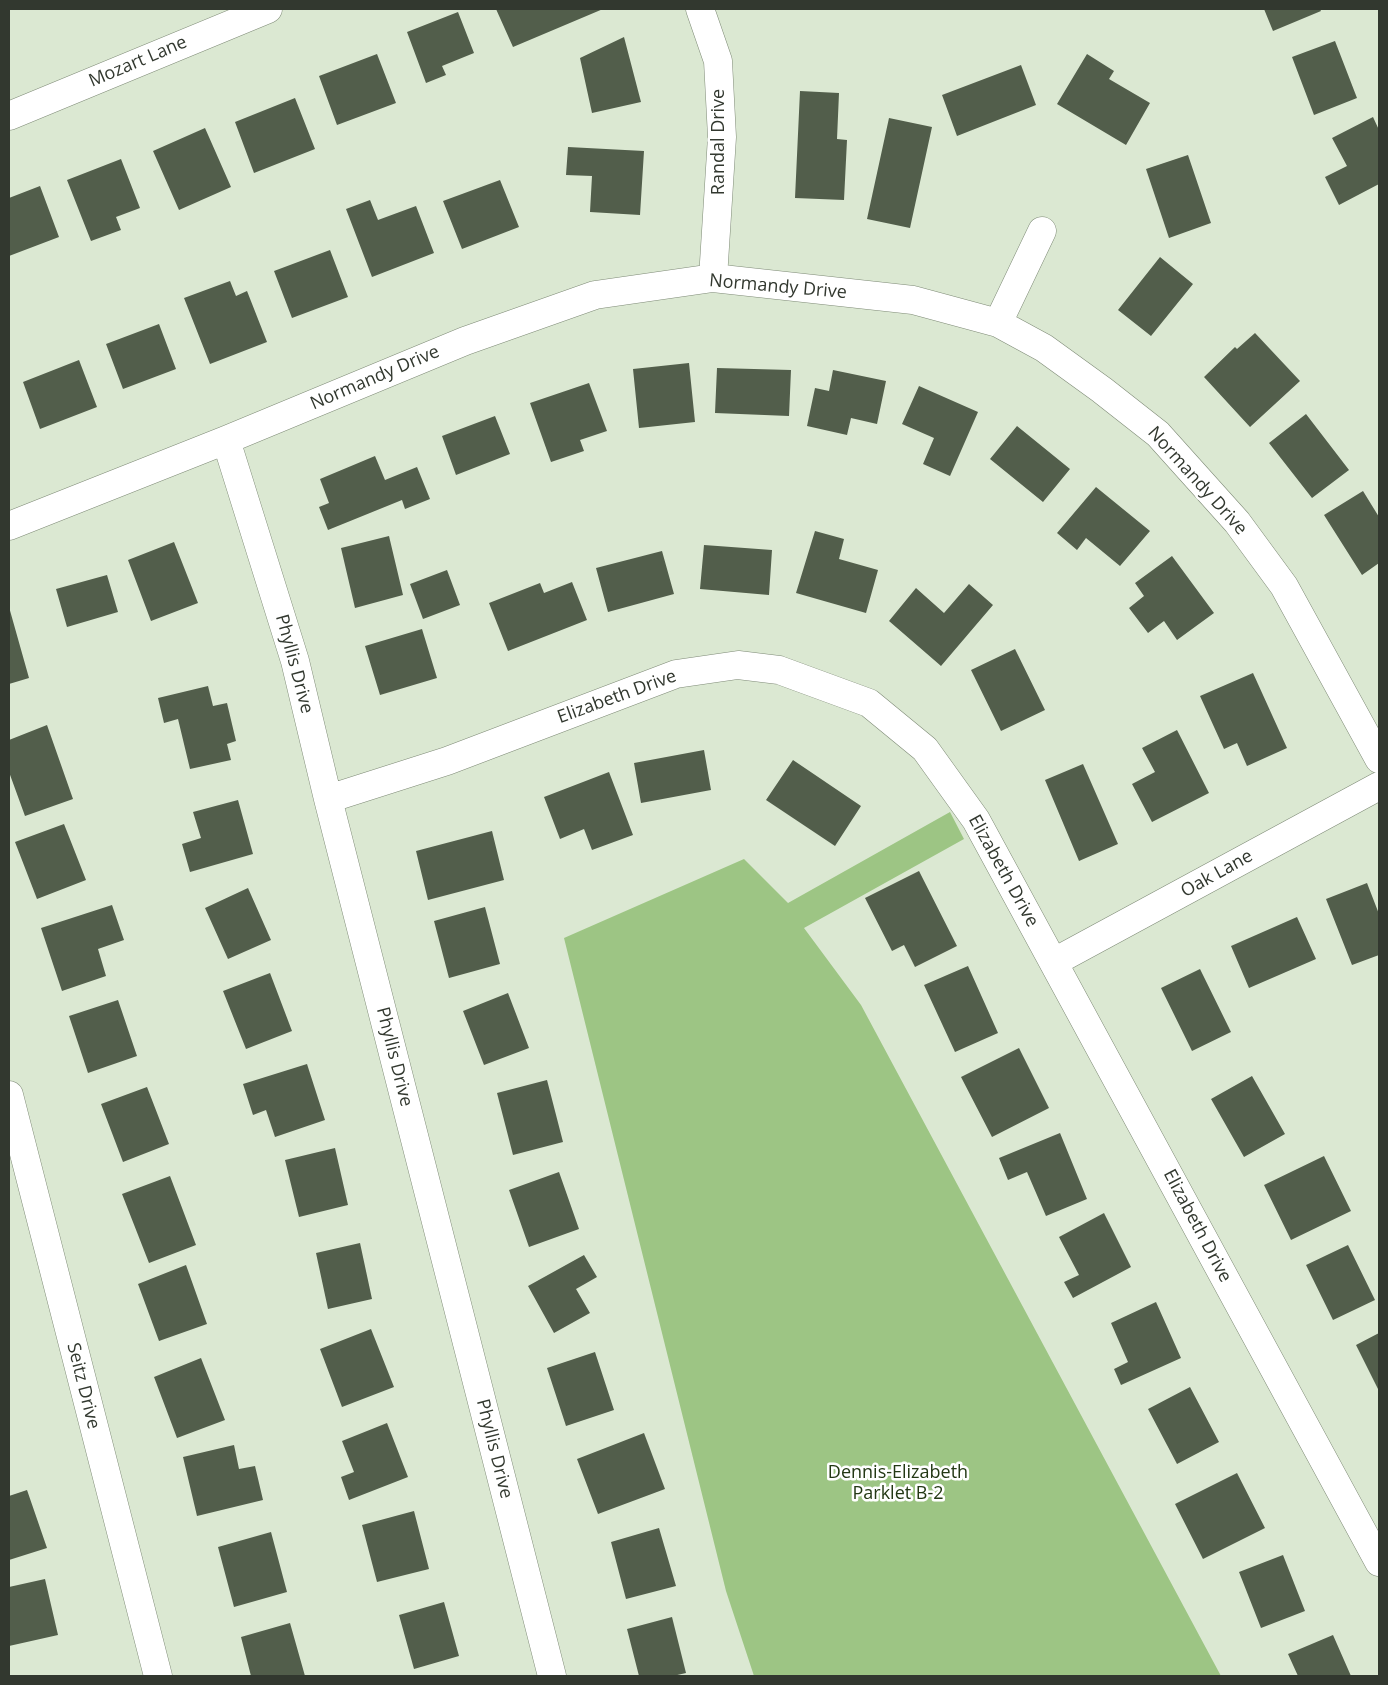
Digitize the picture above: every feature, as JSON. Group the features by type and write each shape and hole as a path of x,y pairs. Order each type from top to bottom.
{"street":[{"name":"Mozart Lane","path":"9,116 268,9"},
{"name":"Randal Drive","path":"700,9 718,61 722,137 713,278"},
{"path":"998,323 1042,231"},
{"name":"Normandy Drive","path":"9,526 226,440 465,341 596,295 713,278 913,300 998,323 1044,348 1158,434 1237,522 1284,586 1379,759"},
{"name":"Phyllis Drive","path":"226,440 295,662 328,799 552,1676"},
{"name":"Elizabeth Drive","path":"328,799 447,761 676,674 738,665 779,670 869,704 925,749 976,820 1379,1562"},
{"name":"Oak Lane","path":"1054,962 1379,786"},
{"name":"Seitz Drive","path":"9,1095 158,1676"}],"green space":[{"name":"Dennis-Elizabeth Parklet B-2","path":"950,812 964,839 804,928 861,1005 1221,1676 754,1676 726,1591 564,938 744,859 788,903"}],"building":[{"path":"496,9 603,9 513,47"},
{"path":"1264,9 1320,9 1321,11 1273,31"},
{"path":"458,12 474,53 442,66 446,75 426,83 407,32"},
{"path":"624,37 641,102 592,113 580,58"},
{"path":"1335,41 1357,98 1314,115 1292,57"},
{"path":"377,54 396,103 337,125 319,76"},
{"path":"1087,54 1114,71 1109,79 1150,103 1126,145 1057,104"},
{"path":"1021,65 1036,105 957,136 942,95"},
{"path":"800,91 839,93 837,139 847,140 844,200 795,198"},
{"path":"295,98 315,149 254,173 235,122"},
{"path":"1373,117 1379,130 1379,184 1339,205 1325,177 1347,166 1332,138"},
{"path":"889,118 932,127 910,228 867,219"},
{"path":"205,128 231,187 179,210 153,151"},
{"path":"568,147 644,151 640,215 590,212 592,176 566,175"},
{"path":"1188,155 1211,223 1169,238 1146,169"},
{"path":"121,159 140,208 116,217 121,230 91,241 67,180"},
{"path":"500,180 519,227 462,249 443,201"},
{"path":"40,186 59,237 9,256 9,198"},
{"path":"370,200 378,220 416,206 434,253 372,277 346,209"},
{"path":"330,250 348,297 292,318 274,271"},
{"path":"1160,257 1193,284 1151,336 1118,310"},
{"path":"230,281 236,296 247,291 267,342 210,364 184,298"},
{"path":"159,324 176,369 123,389 106,344"},
{"path":"1255,333 1300,381 1250,427 1204,377 1235,347 1237,349"},
{"path":"79,360 97,407 40,429 23,382"},
{"path":"689,363 695,422 639,428 633,369"},
{"path":"717,368 791,370 789,416 715,413"},
{"path":"833,370 886,381 877,424 851,418 847,435 807,426 815,388 829,391"},
{"path":"589,383 607,431 580,440 584,451 551,462 530,403"},
{"path":"919,386 978,412 950,476 923,464 934,438 902,424"},
{"path":"1306,414 1349,470 1312,498 1269,443"},
{"path":"495,416 510,454 456,475 442,436"},
{"path":"1017,426 1070,469 1043,502 990,459"},
{"path":"375,456 385,480 417,467 430,499 405,509 402,500 328,530 319,507 329,503 320,479"},
{"path":"1096,487 1150,531 1120,566 1086,538 1077,550 1057,533"},
{"path":"1363,491 1379,517 1379,563 1362,575 1324,515"},
{"path":"815,531 844,539 839,559 878,570 866,613 796,593"},
{"path":"389,536 403,595 355,608 341,548"},
{"path":"174,542 198,603 151,621 128,560"},
{"path":"704,545 772,550 769,595 700,589"},
{"path":"662,551 674,594 608,612 596,568"},
{"path":"1172,556 1214,613 1177,640 1164,621 1148,633 1129,608 1144,596 1135,583"},
{"path":"447,570 460,605 423,619 410,584"},
{"path":"107,575 118,612 67,627 56,589"},
{"path":"572,582 587,620 508,651 489,603 540,583 544,593"},
{"path":"969,584 993,605 941,666 889,621 916,588 944,613"},
{"path":"9,607 29,678 9,684"},
{"path":"422,629 437,678 380,695 365,646"},
{"path":"1015,649 1045,710 1001,731 971,670"},
{"path":"1253,673 1287,748 1247,766 1237,743 1224,749 1200,696"},
{"path":"208,686 213,706 227,703 236,741 227,744 231,760 190,769 178,719 164,723 158,698"},
{"path":"47,725 73,799 25,816 9,772 9,740"},
{"path":"1177,730 1209,793 1152,822 1132,784 1155,772 1142,748"},
{"path":"704,750 711,790 641,803 634,763"},
{"path":"793,760 861,806 835,846 766,800"},
{"path":"1083,764 1118,844 1079,861 1045,780"},
{"path":"609,772 633,835 592,850 584,829 560,839 544,797"},
{"path":"238,800 253,854 190,872 182,844 201,838 193,812"},
{"path":"64,824 86,880 37,899 15,842"},
{"path":"492,831 504,880 428,900 416,851"},
{"path":"919,871 957,946 915,967 904,945 892,951 865,898"},
{"path":"1367,883 1379,914 1379,955 1352,965 1326,899"},
{"path":"248,888 271,940 228,959 205,908"},
{"path":"112,905 124,940 98,949 106,976 62,991 41,928"},
{"path":"485,907 500,964 449,978 434,921"},
{"path":"1297,917 1316,959 1249,988 1231,946"},
{"path":"968,966 998,1033 955,1052 924,985"},
{"path":"1200,969 1231,1032 1192,1051 1161,988"},
{"path":"270,973 292,1031 246,1049 223,991"},
{"path":"508,993 529,1048 484,1065 463,1011"},
{"path":"118,1000 137,1056 88,1073 69,1016"},
{"path":"1019,1048 1049,1108 992,1137 961,1077"},
{"path":"307,1064 325,1120 275,1137 266,1110 253,1115 243,1084"},
{"path":"1252,1076 1285,1134 1244,1157 1211,1099"},
{"path":"547,1080 563,1142 513,1155 497,1093"},
{"path":"147,1087 169,1144 123,1162 101,1104"},
{"path":"1060,1133 1087,1199 1046,1216 1027,1172 1008,1180 999,1158"},
{"path":"335,1148 348,1205 299,1217 285,1160"},
{"path":"1324,1156 1351,1211 1291,1240 1264,1185"},
{"path":"559,1172 579,1229 529,1247 509,1190"},
{"path":"170,1176 196,1245 149,1263 122,1194"},
{"path":"1104,1213 1131,1267 1073,1298 1064,1282 1079,1275 1059,1237"},
{"path":"360,1243 372,1299 328,1309 316,1253"},
{"path":"1348,1245 1375,1300 1333,1320 1306,1265"},
{"path":"584,1255 597,1277 576,1289 590,1313 554,1333 528,1286"},
{"path":"186,1265 207,1324 159,1341 138,1284"},
{"path":"1156,1302 1181,1358 1121,1385 1114,1369 1128,1362 1111,1323"},
{"path":"371,1329 394,1387 342,1407 320,1349"},
{"path":"1379,1333 1379,1391 1356,1345"},
{"path":"595,1352 614,1410 566,1426 547,1368"},
{"path":"201,1358 225,1420 177,1438 154,1377"},
{"path":"1190,1387 1219,1442 1177,1464 1148,1409"},
{"path":"387,1423 408,1477 349,1500 341,1477 354,1472 342,1441"},
{"path":"644,1433 665,1489 598,1514 577,1459"},
{"path":"234,1445 239,1469 255,1466 263,1500 197,1516 183,1457"},
{"path":"1237,1473 1265,1528 1203,1559 1175,1504"},
{"path":"27,1490 47,1548 9,1560 9,1496"},
{"path":"414,1511 429,1569 377,1582 362,1525"},
{"path":"659,1528 676,1586 626,1599 611,1542"},
{"path":"271,1532 287,1592 234,1607 218,1547"},
{"path":"1283,1555 1305,1611 1261,1628 1239,1572"},
{"path":"45,1579 58,1635 9,1646 9,1587"},
{"path":"444,1602 459,1656 414,1669 399,1615"},
{"path":"672,1617 686,1673 673,1676 639,1676 627,1629"},
{"path":"290,1623 305,1676 251,1676 241,1637"},
{"path":"1333,1635 1351,1676 1298,1676 1288,1654"}]}
